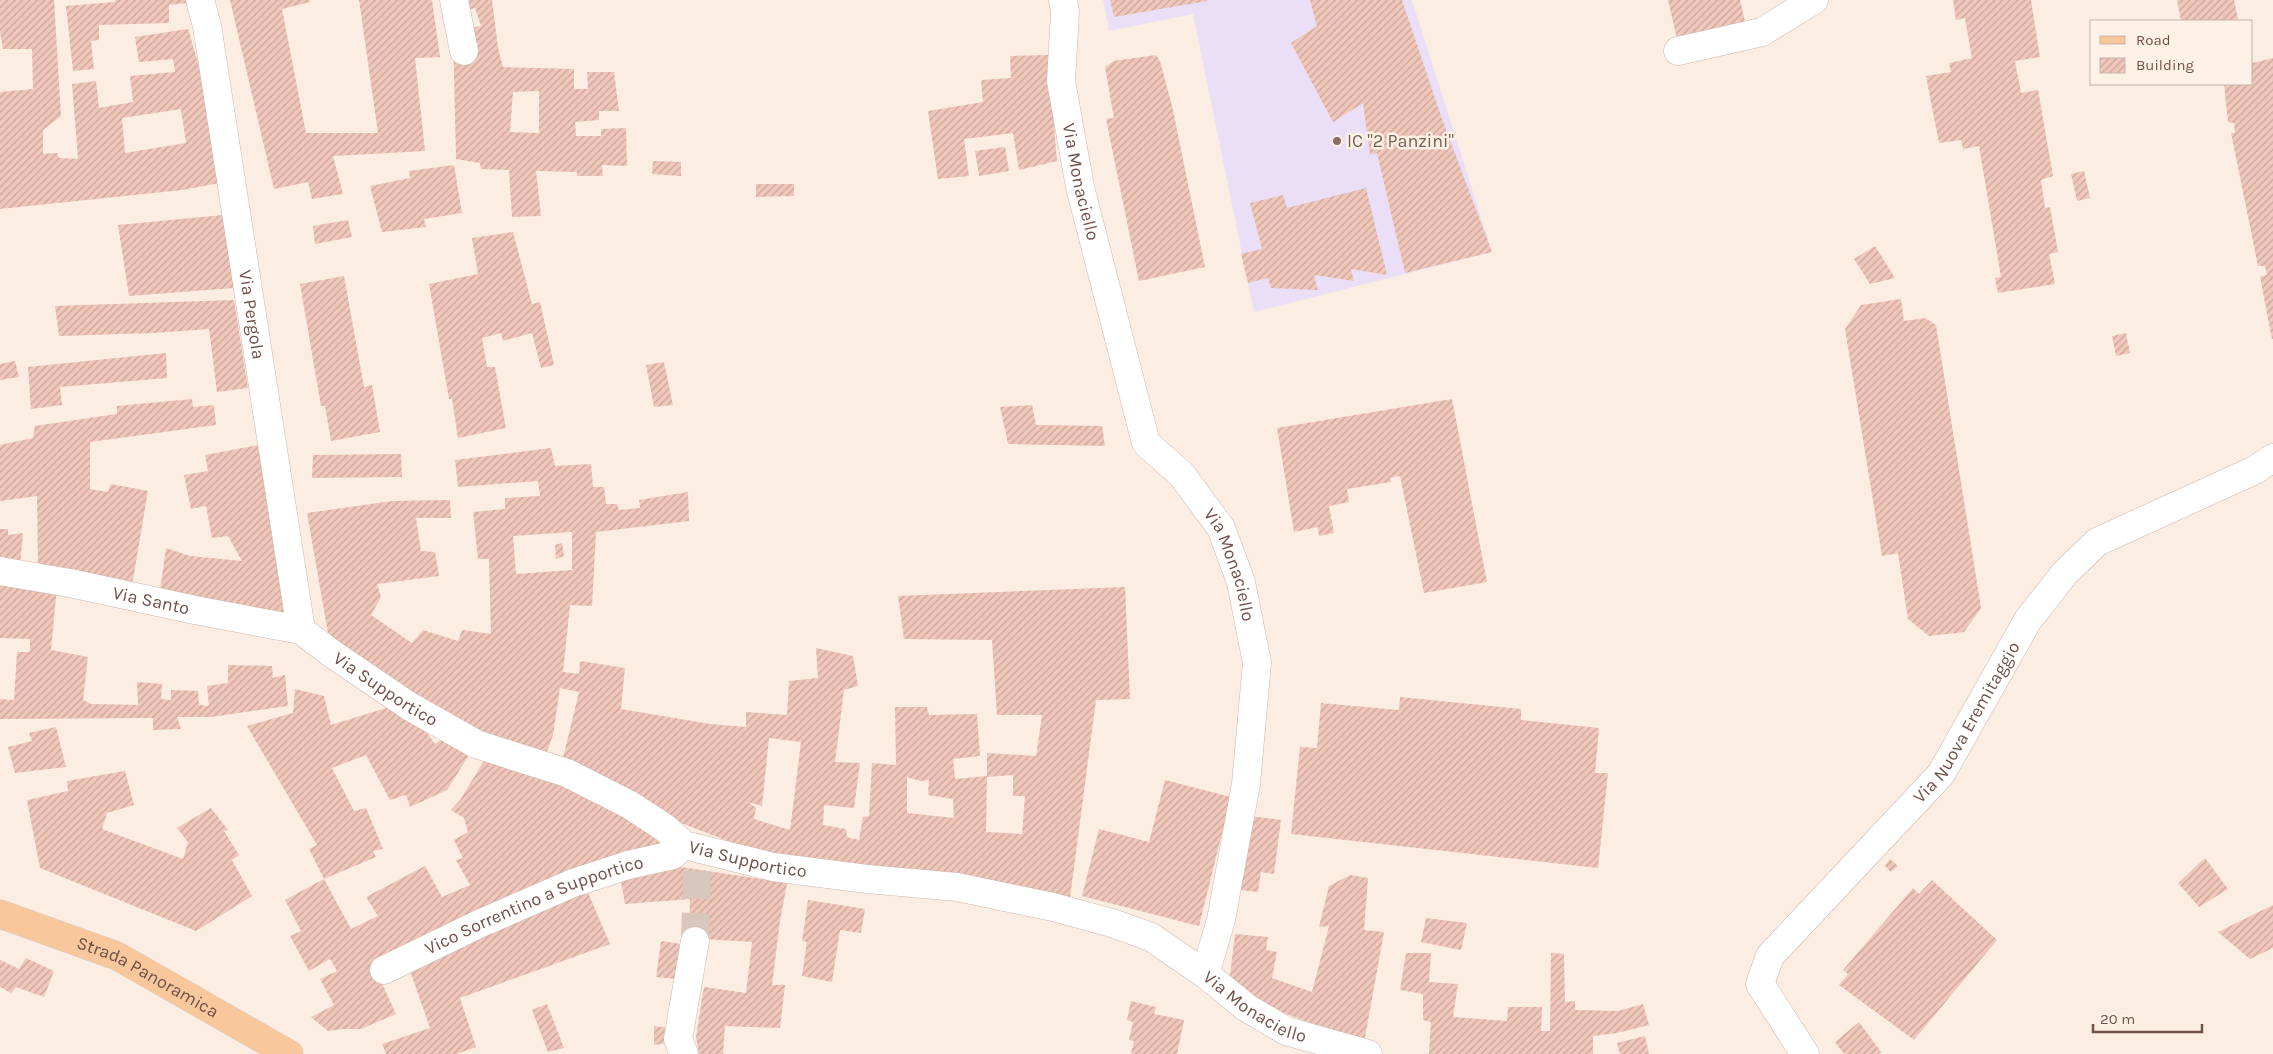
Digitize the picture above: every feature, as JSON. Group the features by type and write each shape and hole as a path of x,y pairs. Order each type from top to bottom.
{"main road":[{"name":"Strada Panoramica","path":"0,914 117,956 289,1054"}],"street":[{"name":"Via Pergola","path":"200,0 207,26 301,630"},
{"path":"454,0 464,50"},
{"name":"Via Monaciello","path":"1063,0 1065,12 1061,81 1080,187 1146,443 1182,475 1221,528 1241,582 1257,663 1246,784 1221,920 1205,974 1247,1008 1286,1031 1368,1054"},
{"path":"1678,50 1762,32 1814,0"},
{"name":"Via Nuova Eremitaggio","path":"1805,1054 1760,984 1770,956 1940,774 2028,620 2064,574 2097,542 2255,470 2273,458"},
{"name":"Via Santo","path":"0,571 70,583 195,610 301,630"},
{"name":"Via Supportico","path":"301,630 331,653 409,706 476,744 568,773 630,805 666,828 684,845 773,867 957,888 1053,907 1112,922 1151,937 1205,974"},
{"name":"Vico Sorrentino a Supportico","path":"384,970 482,923 573,883 628,864 673,855 684,845"},
{"path":"684,1054 678,1039 695,941"}],"shaded area":[{"name":"IC \"2 Panzini\"","path":"1103,0 1412,0 1492,252 1254,312 1193,14 1109,31"}],"building":[{"path":"0,0 54,0 61,116 43,130 43,154 57,153 59,158 78,159 72,84 96,81 99,108 133,102 130,76 175,72 173,59 139,62 135,37 188,29 200,70 220,183 182,190 0,209 0,92 33,89 32,49 3,49 0,32","holes":["181,109 186,143 125,153 122,118"]},
{"path":"115,0 187,0 188,3 169,5 169,23 99,25 99,40 91,41 94,69 73,71 66,6 115,2"},
{"path":"230,0 310,0 310,2 282,9 306,133 378,133 359,0 432,0 440,57 415,58 425,151 333,156 343,194 312,199 308,182 274,189"},
{"path":"446,0 492,0 498,48 503,67 574,69 574,89 588,89 587,72 614,72 619,111 599,111 599,120 575,122 576,136 601,136 601,129 626,128 627,166 602,165 603,176 577,176 577,172 536,171 541,216 512,217 509,170 481,169 480,163 456,159 453,31 481,26 475,8 449,15","holes":["539,91 539,133 510,132 513,92"]},
{"path":"1110,0 1207,0 1207,1 1114,17"},
{"path":"1310,0 1402,0 1442,119 1492,252 1405,273 1377,153 1370,155 1363,103 1333,122 1291,43 1317,26"},
{"path":"1668,0 1740,0 1746,26 1678,43"},
{"path":"1953,0 2031,0 2040,57 2015,61 2021,93 2038,90 2053,176 2041,180 2045,208 2050,207 2058,252 2049,254 2055,284 1998,293 1995,278 2001,277 1979,146 1963,149 1961,140 1939,143 1926,76 1951,72 1949,63 1972,58 1965,18 1956,20"},
{"path":"2177,0 2234,0 2238,19 2232,20 2181,20"},
{"path":"1048,55 1057,161 1019,170 1013,133 964,139 969,176 938,179 928,111 983,102 981,80 1011,78 1010,56"},
{"path":"1156,55 1160,61 1172,106 1205,267 1139,281 1106,119 1114,118 1105,67 1114,61"},
{"path":"2273,58 2273,339 2260,277 2267,275 2265,266 2258,266 2231,133 2235,133 2234,123 2228,122 2224,85 2253,85 2253,63"},
{"path":"1005,147 1009,171 979,176 975,151"},
{"path":"653,161 681,162 681,176 652,174"},
{"path":"454,165 462,213 424,219 426,227 382,232 370,186 410,178 409,171"},
{"path":"2084,171 2090,198 2077,201 2071,174"},
{"path":"756,184 794,184 794,196 756,197"},
{"path":"1366,188 1387,275 1351,269 1354,281 1314,275 1318,290 1271,288 1268,278 1248,283 1241,254 1262,249 1250,203 1283,195 1287,208"},
{"path":"223,215 234,288 129,296 118,225"},
{"path":"348,220 352,237 315,244 313,226"},
{"path":"513,232 532,304 540,302 554,365 541,368 532,333 503,341 501,333 482,338 487,367 495,367 506,428 458,438 452,399 449,399 429,284 478,274 472,238"},
{"path":"1875,246 1895,278 1870,284 1854,259"},
{"path":"344,276 364,387 372,385 380,432 331,441 325,406 321,406 300,284"},
{"path":"1901,299 1904,321 1925,318 1936,325 1981,608 1964,632 1929,636 1908,619 1898,553 1882,556 1845,329 1861,305"},
{"path":"234,300 248,388 217,392 209,329 59,336 55,306"},
{"path":"2126,333 2130,353 2116,356 2112,336"},
{"path":"166,353 167,378 60,387 62,405 31,409 28,367"},
{"path":"15,361 19,377 0,380 0,364"},
{"path":"664,362 673,405 654,407 646,365"},
{"path":"192,399 193,407 214,405 216,425 90,442 90,489 108,492 111,484 148,491 131,591 38,566 37,496 0,501 0,445 33,438 35,426 117,414 117,406"},
{"path":"1452,399 1487,582 1424,593 1400,476 1390,478 1391,482 1347,489 1349,502 1329,506 1334,533 1319,536 1318,527 1294,532 1277,428"},
{"path":"1032,405 1036,425 1102,426 1105,446 1008,444 1000,407"},
{"path":"259,445 287,618 159,597 166,548 190,556 242,561 228,536 212,538 206,506 191,509 184,475 208,471 205,455"},
{"path":"551,448 555,466 591,464 593,487 604,487 606,504 617,504 619,510 640,508 639,500 688,492 689,521 596,532 592,606 570,605 563,672 579,674 580,661 625,668 621,709 710,724 746,727 746,712 787,715 789,681 818,678 816,648 853,656 858,686 844,690 835,762 860,763 854,808 824,805 823,825 846,829 847,837 859,840 863,817 869,816 872,763 896,765 895,707 927,707 929,715 977,714 980,756 953,759 955,779 987,776 987,753 1036,756 1042,715 997,715 992,640 904,639 898,596 1125,587 1130,699 1096,700 1070,898 778,860 673,820 561,766 579,692 560,688 553,735 545,757 457,721 329,639 307,513 392,501 450,500 451,518 416,518 421,551 435,552 439,576 377,584 381,597 371,615 412,643 423,630 458,641 462,630 491,634 489,559 478,559 473,512 505,509 505,498 540,496 538,481 458,487 455,460","holes":["572,532 572,570 516,574 513,536","769,738 801,742 790,830 754,819 756,808 748,802 762,806","1013,775 1013,796 1025,796 1022,834 986,832 987,777","907,777 920,781 929,780 928,795 953,799 954,818 907,813"]},
{"path":"401,454 402,477 312,478 313,455"},
{"path":"0,529 8,529 8,535 23,533 20,565 0,563"},
{"path":"562,543 564,556 556,559 555,545"},
{"path":"0,580 57,587 51,650 88,657 83,700 91,704 138,705 137,682 162,684 161,699 171,700 171,690 198,691 199,705 209,706 207,686 228,683 228,665 272,666 273,678 285,675 288,706 211,717 177,717 181,729 153,730 153,718 0,719 0,699 14,700 17,652 30,652 30,639 0,638"},
{"path":"295,689 324,696 331,725 396,705 420,723 435,744 443,738 471,752 447,790 410,807 406,795 390,800 366,755 332,768 354,811 366,808 383,849 373,851 376,857 324,879 309,849 317,845 247,726 293,713"},
{"path":"1400,697 1521,709 1521,720 1599,728 1595,773 1608,773 1598,868 1291,834 1300,747 1317,748 1321,703 1399,710"},
{"path":"56,727 66,767 15,773 8,747 32,741 29,733"},
{"path":"485,759 567,788 606,799 659,831 660,849 375,968 396,1014 361,1029 328,1031 311,1017 334,1005 320,979 337,971 330,959 309,971 290,936 301,931 285,900 324,879 351,929 378,916 366,897 425,866 442,897 470,885 456,860 463,858 454,840 468,832 464,818 451,810 460,800"},
{"path":"125,771 134,805 107,813 102,829 183,859 188,842 177,828 211,808 228,830 224,831 239,855 232,860 252,896 196,931 40,868 27,800 68,791 67,781"},
{"path":"1165,780 1231,797 1199,926 1082,896 1099,829 1149,842"},
{"path":"1250,816 1281,820 1274,874 1261,872 1258,892 1240,890"},
{"path":"2205,858 2228,889 2199,907 2178,883"},
{"path":"1890,859 1898,866 1891,872 1885,866"},
{"path":"674,866 787,883 772,985 785,985 780,1028 725,1026 723,1054 699,1054 696,1037 704,987 746,993 752,942 689,938 690,899 625,904 620,876"},
{"path":"1350,875 1368,878 1364,930 1384,932 1364,1043 1228,992 1235,934 1268,937 1266,950 1277,952 1272,978 1312,992 1329,926 1319,927 1329,886"},
{"path":"1932,880 1997,940 1914,1040 1839,985 1848,974 1843,970 1913,888 1919,894"},
{"path":"586,888 610,944 460,998 476,1047 457,1054 386,1054 382,1044 430,1028 408,965"},
{"path":"808,900 865,909 861,933 840,930 832,982 802,976 807,942 802,941"},
{"path":"2273,905 2273,948 2250,959 2218,932"},
{"path":"1426,918 1467,923 1461,950 1421,942"},
{"path":"661,941 681,944 676,979 656,977"},
{"path":"1406,953 1431,953 1429,982 1458,984 1453,1017 1507,1021 1508,1007 1542,1007 1541,1031 1550,1031 1551,953 1564,954 1565,1002 1575,1001 1575,1010 1618,1011 1643,1004 1649,1025 1617,1033 1593,1036 1593,1054 1429,1054 1431,1022 1423,1020 1423,994 1400,990"},
{"path":"26,958 54,971 44,997 16,987 11,993 0,987 0,960 19,969"},
{"path":"1131,1001 1156,1007 1154,1014 1184,1020 1177,1054 1131,1054 1134,1041 1129,1040 1133,1022 1127,1020"},
{"path":"547,1004 564,1048 548,1052 532,1010"},
{"path":"1859,1022 1881,1052 1879,1054 1844,1054 1835,1042"},
{"path":"654,1026 667,1028 667,1043 654,1045"},
{"path":"1645,1036 1649,1054 1620,1054 1617,1043"}],"tunnel":[{"path":"695,941 698,848"}],"place":[{"name":"IC \"2 Panzini\"","path":"1337,141"}]}
